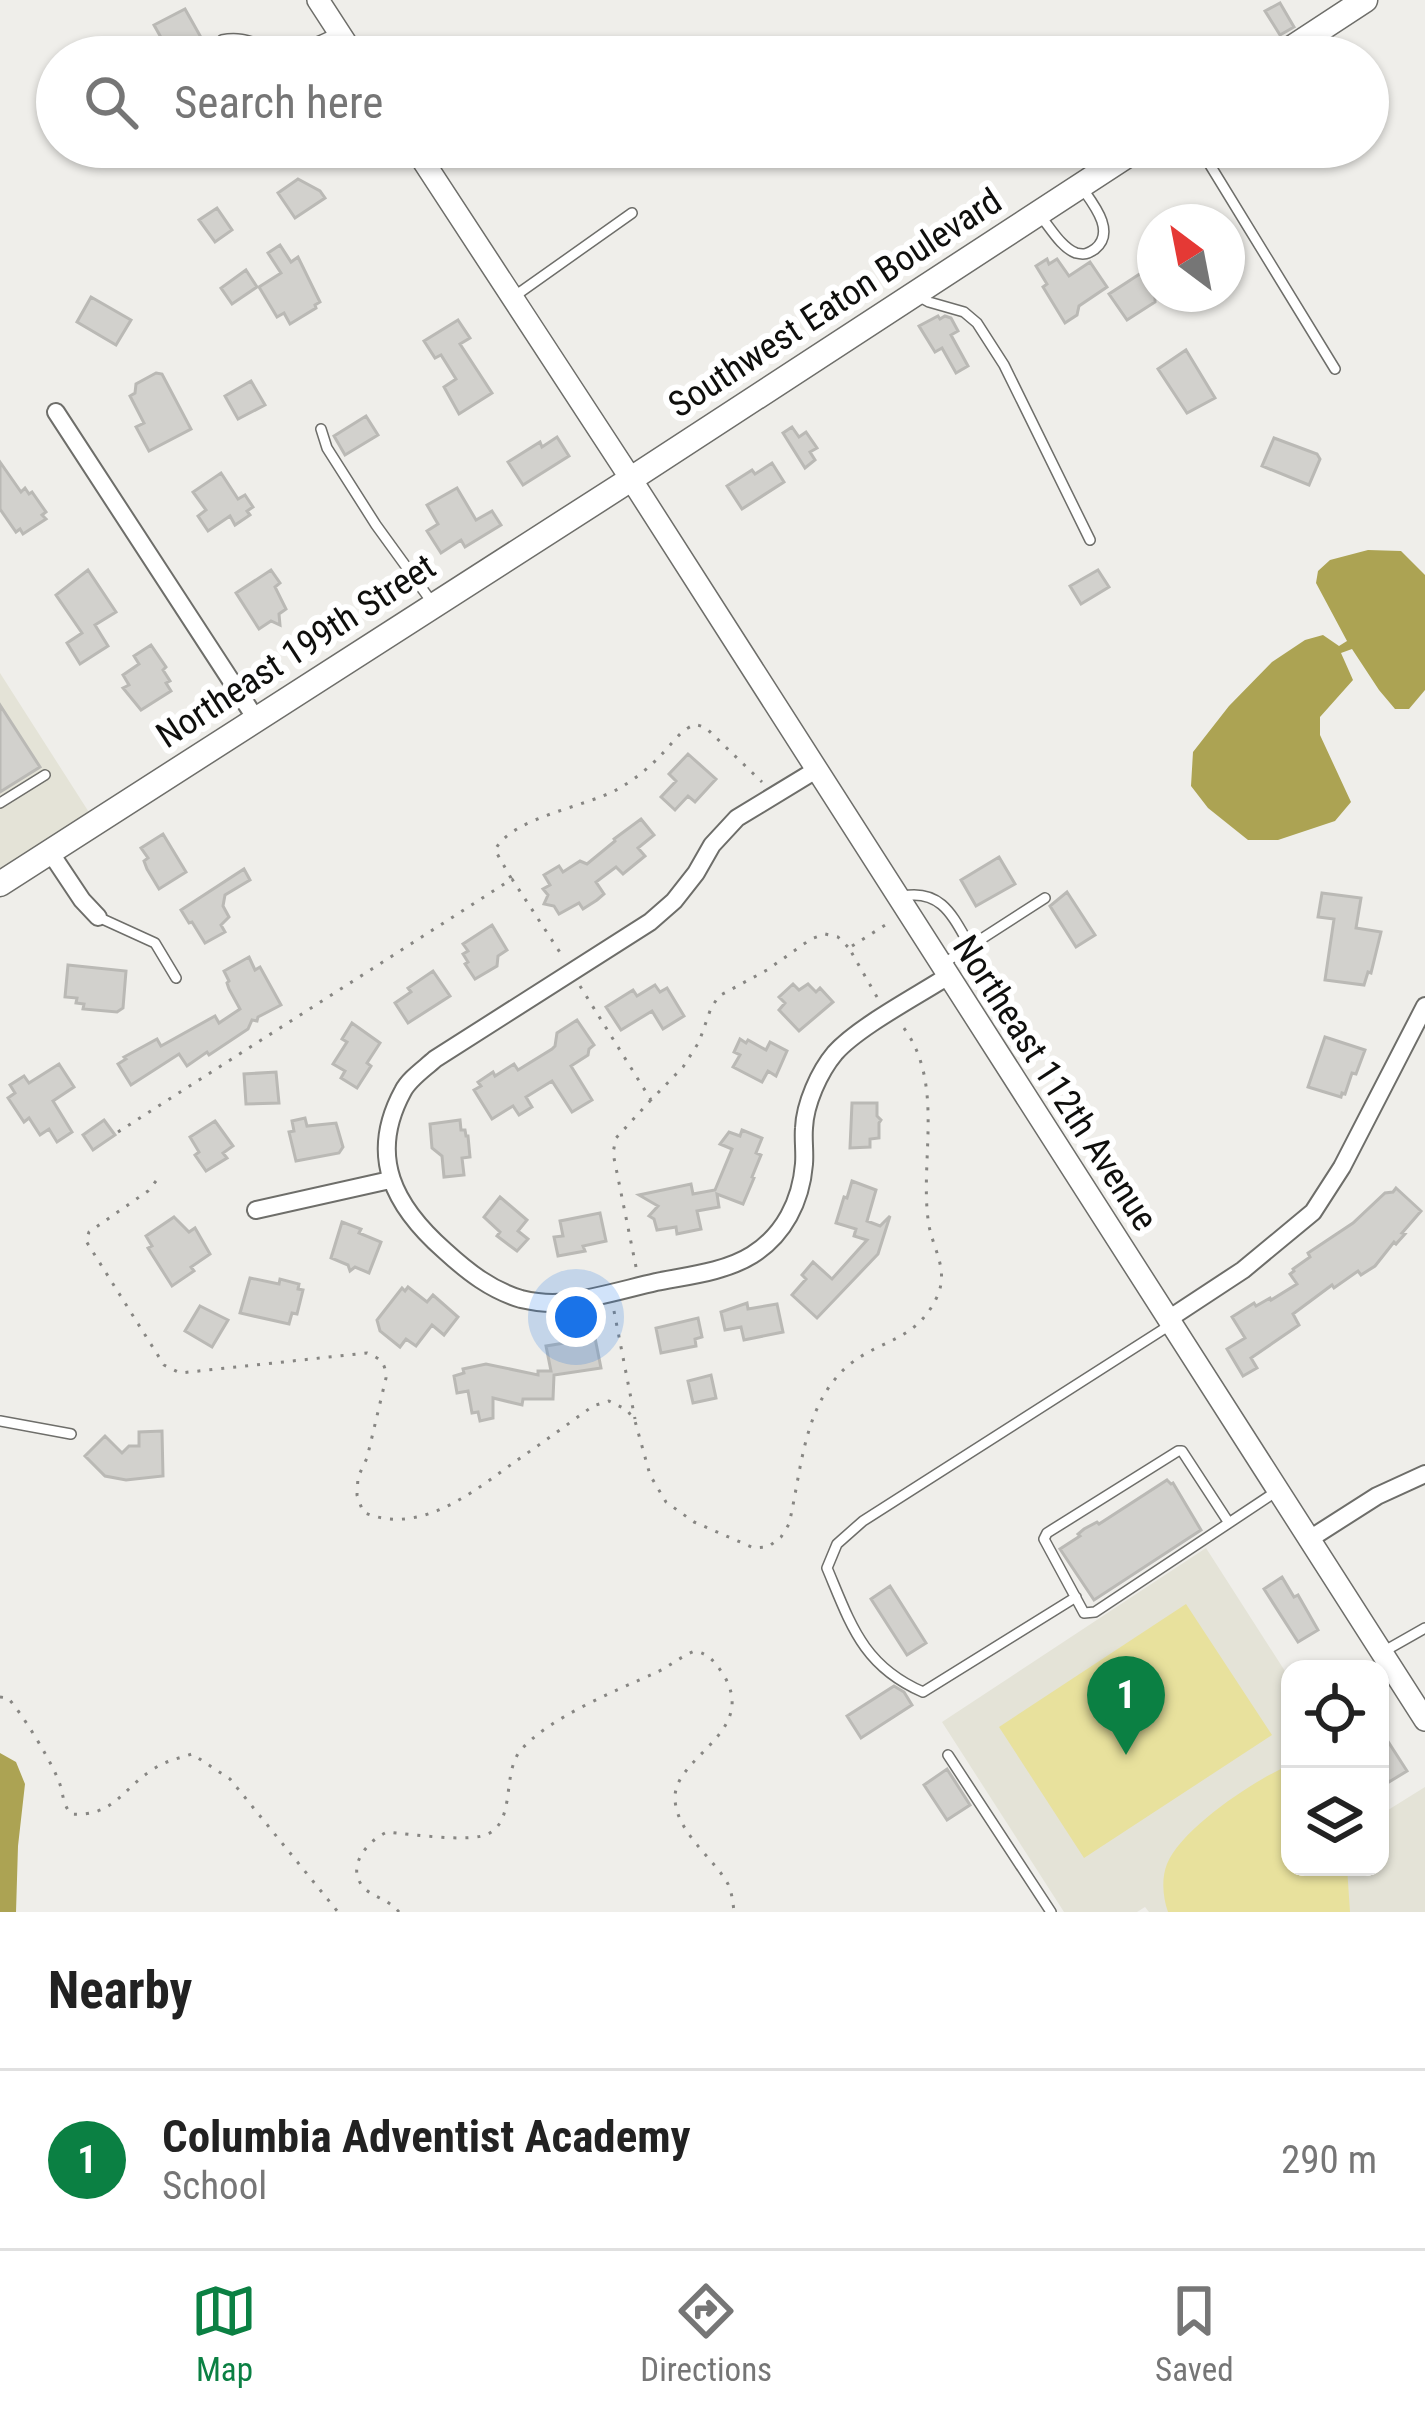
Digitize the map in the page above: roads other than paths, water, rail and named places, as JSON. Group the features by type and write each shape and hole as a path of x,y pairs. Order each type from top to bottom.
{"main road":[{"path":"1310,36 1365,0"},
{"name":"Southwest Eaton Boulevard","path":"631,479 1108,168"},
{"name":"Northeast 199th Street","path":"0,884 631,479"}],"street":[{"path":"318,0 342,36"},
{"name":"Northeast 112th Avenue","path":"428,168 1425,1720"},
{"path":"56,412 256,719"},
{"path":"815,770 737,818 674,901 650,922 434,1060 404,1088 386,1150 390,1180 403,1208 464,1269 490,1287 525,1300 562,1303 749,1258 789,1218 801,1190 804,1125 814,1089 835,1053 944,970"},
{"path":"50,852 98,917"},
{"path":"1168,1322 1243,1270 1313,1212 1342,1167 1425,1006"},
{"path":"256,1210 390,1180"},
{"path":"1308,1540 1377,1496 1425,1474"}],"lane":[{"path":"330,36 339,32"},
{"path":"1211,168 1335,369"},
{"path":"1038,214 1077,254 1097,248 1103,227 1081,186"},
{"path":"512,298 632,213"},
{"path":"917,292 929,302 964,312 977,323 1004,365 1090,540"},
{"path":"321,429 327,448 376,525 434,605"},
{"path":"0,802 45,775"},
{"path":"902,904 920,892 932,898 950,911 970,946"},
{"path":"944,970 970,946 1045,898"},
{"path":"98,917 154,943 176,978"},
{"path":"1076,1597 923,1691 877,1665 849,1620 827,1568 837,1544 862,1521 1168,1322"},
{"path":"0,1420 71,1434"},
{"path":"1229,1523 1178,1451 1044,1536 1084,1612 1095,1612 1277,1492"},
{"path":"1382,1653 1425,1628"},
{"path":"948,1755 1052,1912"}],"place":[{"name":"Columbia Adventist Academy","path":"1126,1755"}]}
